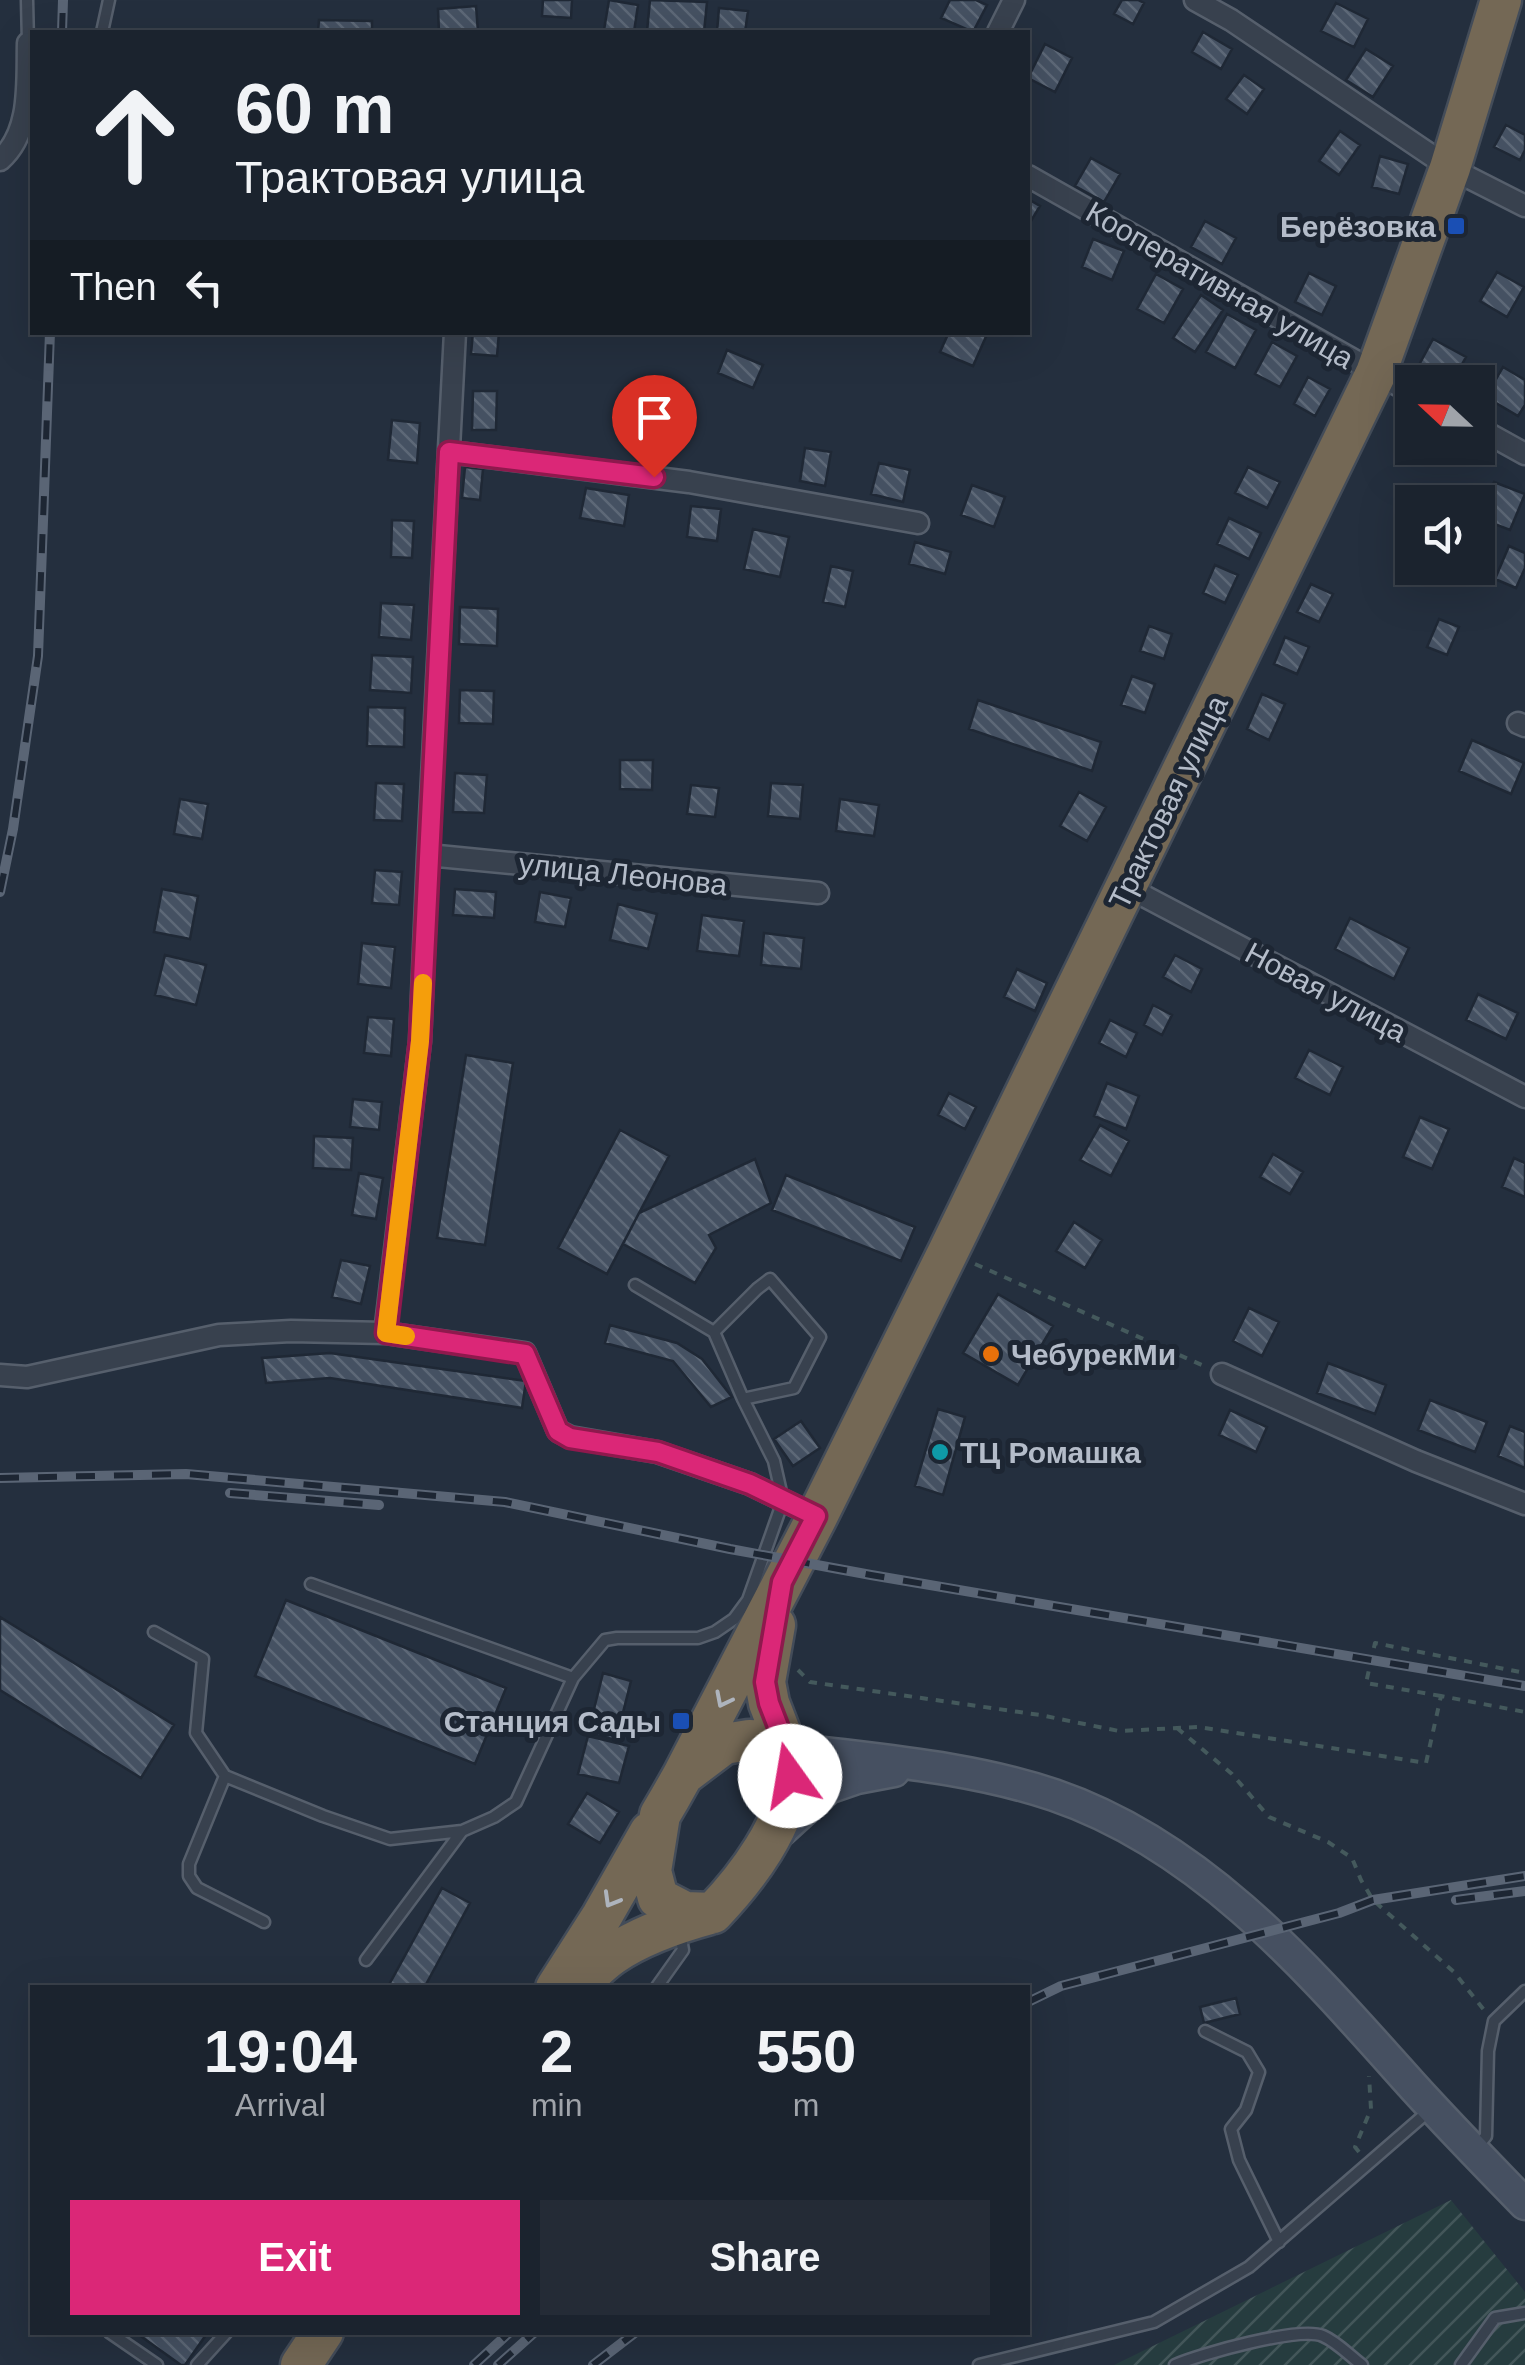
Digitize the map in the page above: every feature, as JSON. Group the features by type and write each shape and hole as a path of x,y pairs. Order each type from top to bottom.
{"highway":[{"name":"Трактовая улица","path":"558,1985 683,1774 782,1582 800,1509 948,1252 1376,373 1450,168 1501,0"},
{"path":"578,1985 612,1955 695,1918 732,1894 767,1844 785,1801 790,1776 765,1682 782,1582"},
{"path":"683,1774 724,1744 750,1740 784,1745"},
{"path":"660,1815 651,1871 658,1898 695,1918"},
{"path":"301,2365 321,2335"}],"street":[{"path":"999,30 1014,0"},
{"path":"1195,0 1231,20 1450,168 1525,206"},
{"path":"0,160 18,137 28,94 28,43"},
{"name":"Кооперативная улица","path":"1030,177 1395,384"},
{"path":"386,1333 420,1041 455,335"},
{"path":"1495,437 1525,454"},
{"path":"449,452 689,482 918,523"},
{"name":"улица Леонова","path":"428,855 818,893"},
{"name":"Новая улица","path":"1127,887 1525,1097"},
{"path":"0,1375 28,1377 219,1336 291,1331 386,1333 525,1354 558,1431 570,1438 658,1452 750,1484 800,1509"},
{"path":"1222,1374 1416,1461 1525,1504"},
{"path":"784,1745 975,1775 1054,1795 1137,1831 1203,1876 1308,1969 1432,2108 1525,2204"},
{"path":"767,1844 828,1788 857,1778 922,1766"}],"lane":[{"path":"27,0 28,43"},
{"path":"102,30 109,0"},
{"path":"714,1332 770,1279 820,1337 794,1388 743,1400"},
{"path":"154,1632 203,1660 196,1734 225,1776 390,1838 462,1831 494,1818 516,1802 573,1678 605,1640 698,1638 734,1620 800,1509 743,1400 714,1332 635,1286"},
{"path":"310,1584 573,1678"},
{"path":"225,1776 189,1864 190,1876 197,1888 264,1922"},
{"path":"366,1960 462,1831"},
{"path":"658,1985 683,1950 695,1918"},
{"path":"1473,2152 1486,2136 1488,2051 1494,2021 1525,1991"},
{"path":"1205,2031 1247,2052 1259,2072 1246,2110 1231,2129 1238,2160 1280,2242"},
{"path":"979,2365 1154,2322 1249,2268 1432,2108"},
{"path":"1461,2365 1496,2318 1525,2313"},
{"path":"1175,2365 1195,2356 1289,2335 1321,2334 1362,2365"},
{"path":"113,2335 157,2365"},
{"path":"196,2365 224,2335"}],"path":[{"path":"948,1252 1222,1374"},
{"path":"1525,1673 1376,1643 1366,1683 1525,1712"},
{"path":"771,1647 810,1682 1040,1715 1119,1731 1198,1727 1426,1763 1442,1696"},
{"path":"1177,1728 1232,1774 1269,1816 1328,1842 1352,1858 1374,1900 1454,1972 1494,2021"},
{"path":"1368,2164 1355,2147 1371,2109 1369,2068"}],"green space":[{"path":"1451,2200 1525,2292 1525,2365 1114,2365"}],"building":[{"path":"543,0 572,0 571,18 542,16"},
{"path":"609,0 638,5 634,30 604,30"},
{"path":"650,0 707,2 704,30 647,30"},
{"path":"950,0 976,0 987,5 974,30 941,18"},
{"path":"1122,0 1144,3 1133,24 1114,14"},
{"path":"1336,3 1368,19 1354,47 1321,31"},
{"path":"476,6 478,30 439,30 438,9"},
{"path":"719,8 748,11 745,30 717,30"},
{"path":"319,20 372,21 372,30 318,30"},
{"path":"1203,32 1232,49 1221,69 1192,52"},
{"path":"1045,44 1072,58 1055,92 1030,79"},
{"path":"1366,49 1393,66 1373,97 1346,80"},
{"path":"1244,75 1264,89 1247,114 1226,99"},
{"path":"1506,125 1525,135 1520,160 1494,147"},
{"path":"1340,131 1360,145 1339,175 1319,161"},
{"path":"1380,156 1408,164 1399,194 1372,187"},
{"path":"1091,158 1120,174 1104,202 1075,186"},
{"path":"1030,200 1040,206 1030,223"},
{"path":"1205,221 1236,238 1222,264 1191,247"},
{"path":"1093,239 1124,251 1112,280 1082,267"},
{"path":"1497,272 1524,287 1507,317 1480,301"},
{"path":"1309,273 1336,286 1322,315 1295,302"},
{"path":"1156,274 1183,289 1164,323 1137,309"},
{"path":"1201,295 1223,310 1195,352 1173,338"},
{"path":"1227,314 1256,330 1235,368 1206,352"},
{"path":"473,335 499,335 497,356 471,354"},
{"path":"948,335 987,335 973,366 940,352"},
{"path":"1433,339 1466,357 1462,365 1419,365"},
{"path":"1272,342 1297,356 1280,387 1255,374"},
{"path":"727,350 763,365 753,388 718,373"},
{"path":"1503,367 1525,380 1525,405 1518,416 1495,402 1495,381"},
{"path":"1308,377 1330,389 1315,416 1294,404"},
{"path":"473,391 497,391 496,430 472,430"},
{"path":"636,419 679,427 673,455 631,447"},
{"path":"392,420 420,423 417,463 388,460"},
{"path":"805,448 831,452 825,486 800,481"},
{"path":"879,463 910,470 903,502 871,494"},
{"path":"465,467 483,469 480,500 462,498"},
{"path":"1248,467 1280,482 1267,508 1235,493"},
{"path":"1494,482 1525,494 1510,530 1495,524"},
{"path":"972,485 1005,497 994,527 961,515"},
{"path":"586,488 629,495 624,526 580,518"},
{"path":"691,506 721,509 717,541 687,537"},
{"path":"1229,518 1261,533 1249,559 1217,544"},
{"path":"392,520 414,521 412,558 391,557"},
{"path":"753,529 789,537 780,577 744,569"},
{"path":"915,542 951,552 945,574 909,564"},
{"path":"1509,546 1525,553 1525,568 1516,588 1495,579"},
{"path":"1215,565 1238,575 1225,603 1203,593"},
{"path":"831,566 853,571 845,607 823,602"},
{"path":"1311,584 1333,594 1319,622 1297,612"},
{"path":"381,603 414,605 411,640 379,637"},
{"path":"460,607 498,609 497,646 459,644"},
{"path":"1439,619 1459,627 1447,655 1427,647"},
{"path":"1149,626 1172,634 1164,659 1140,651"},
{"path":"1285,637 1309,647 1297,674 1274,664"},
{"path":"372,655 413,657 411,693 370,690"},
{"path":"1132,676 1155,684 1145,713 1121,705"},
{"path":"460,690 494,691 493,724 459,723"},
{"path":"1262,694 1285,704 1269,740 1247,729"},
{"path":"978,700 1101,742 1092,771 969,729"},
{"path":"368,707 405,708 404,747 367,746"},
{"path":"1472,740 1524,763 1511,794 1459,771"},
{"path":"620,760 653,760 652,790 620,789"},
{"path":"455,773 487,775 484,813 453,812"},
{"path":"376,783 404,784 402,821 374,820"},
{"path":"771,783 803,785 800,819 768,816"},
{"path":"691,785 719,788 715,817 687,814"},
{"path":"1079,792 1106,807 1087,841 1060,826"},
{"path":"180,799 208,804 202,839 174,834"},
{"path":"840,799 879,805 874,836 836,831"},
{"path":"375,870 402,872 399,905 372,903"},
{"path":"162,889 198,896 190,939 154,932"},
{"path":"455,889 496,892 494,918 453,915"},
{"path":"540,892 571,898 565,927 535,922"},
{"path":"618,904 657,914 648,949 610,940"},
{"path":"702,915 744,921 739,956 697,951"},
{"path":"1350,918 1409,948 1394,979 1335,949"},
{"path":"764,933 804,938 801,969 761,965"},
{"path":"362,943 395,947 391,988 358,984"},
{"path":"165,955 206,965 196,1005 155,995"},
{"path":"1175,955 1202,969 1191,992 1163,977"},
{"path":"1017,969 1047,983 1035,1011 1004,997"},
{"path":"1478,994 1518,1013 1506,1039 1466,1020"},
{"path":"1153,1005 1172,1015 1162,1035 1144,1025"},
{"path":"368,1017 394,1019 391,1056 364,1053"},
{"path":"1110,1020 1137,1033 1126,1057 1099,1043"},
{"path":"1309,1050 1343,1067 1330,1095 1295,1078"},
{"path":"466,1055 513,1063 485,1245 437,1238"},
{"path":"1107,1083 1139,1096 1126,1129 1094,1116"},
{"path":"949,1093 976,1107 965,1129 938,1115"},
{"path":"353,1099 382,1102 379,1130 350,1127"},
{"path":"1420,1117 1449,1129 1432,1169 1403,1157"},
{"path":"1100,1125 1129,1141 1111,1176 1080,1160"},
{"path":"620,1130 669,1156 607,1274 558,1248"},
{"path":"314,1136 353,1138 351,1170 313,1168"},
{"path":"1273,1154 1303,1172 1290,1194 1260,1177"},
{"path":"1514,1158 1525,1163 1525,1197 1502,1187"},
{"path":"755,1159 771,1203 709,1235 716,1248 695,1283 623,1244 639,1213"},
{"path":"359,1173 383,1178 376,1219 352,1215"},
{"path":"786,1175 915,1227 901,1261 772,1210"},
{"path":"1074,1222 1102,1240 1085,1268 1056,1251"},
{"path":"341,1260 370,1266 361,1304 332,1297"},
{"path":"998,1294 1053,1326 1018,1385 963,1353"},
{"path":"1249,1308 1279,1322 1262,1356 1233,1341"},
{"path":"610,1325 677,1343 702,1359 732,1397 711,1407 673,1361 605,1343"},
{"path":"330,1353 526,1381 522,1408 330,1378 266,1383 262,1358"},
{"path":"1328,1363 1386,1385 1375,1414 1317,1393"},
{"path":"1430,1400 1487,1422 1475,1452 1418,1430"},
{"name":"ТЦ Ромашка","path":"938,1409 965,1417 943,1495 915,1486"},
{"path":"1230,1410 1267,1427 1256,1452 1219,1435"},
{"path":"801,1421 820,1448 793,1466 774,1439"},
{"path":"1510,1426 1525,1432 1525,1468 1498,1456"},
{"path":"286,1600 506,1688 475,1764 255,1676"},
{"path":"0,1617 174,1725 141,1778 0,1690"},
{"path":"603,1673 631,1681 616,1740 588,1733"},
{"path":"588,1736 629,1746 619,1783 578,1774"},
{"path":"587,1793 619,1812 600,1843 568,1824"},
{"path":"442,1888 470,1903 426,1985 390,1983"},
{"path":"1236,1998 1240,2014 1204,2023 1200,2007"},
{"path":"139,2335 206,2335 185,2365"}],"railway":[{"path":"62,30 63,0"},
{"path":"0,892 38,656 50,335"},
{"path":"0,1478 186,1474 505,1502 871,1575 1525,1686"},
{"path":"230,1493 379,1505"},
{"path":"1030,2001 1061,1986 1339,1913 1373,1900 1525,1876"},
{"path":"1456,1900 1525,1891"},
{"path":"474,2365 507,2335"},
{"path":"498,2365 532,2335"},
{"path":"593,2365 632,2335"}],"slow traffic":[{"path":"406,1336 386,1333 420,1041 423,983"}],"place":[{"name":"Берёзовка","path":"1456,226"},
{"name":"ЧебурекМи","path":"991,1354"},
{"name":"ТЦ Ромашка","path":"940,1452"},
{"name":"Станция Сады","path":"681,1721"}],"route":[{"path":"654,477 449,452 420,1041 386,1333 525,1354 558,1431 570,1438 658,1452 750,1484 816,1516 782,1582 765,1682 790,1776"}]}
